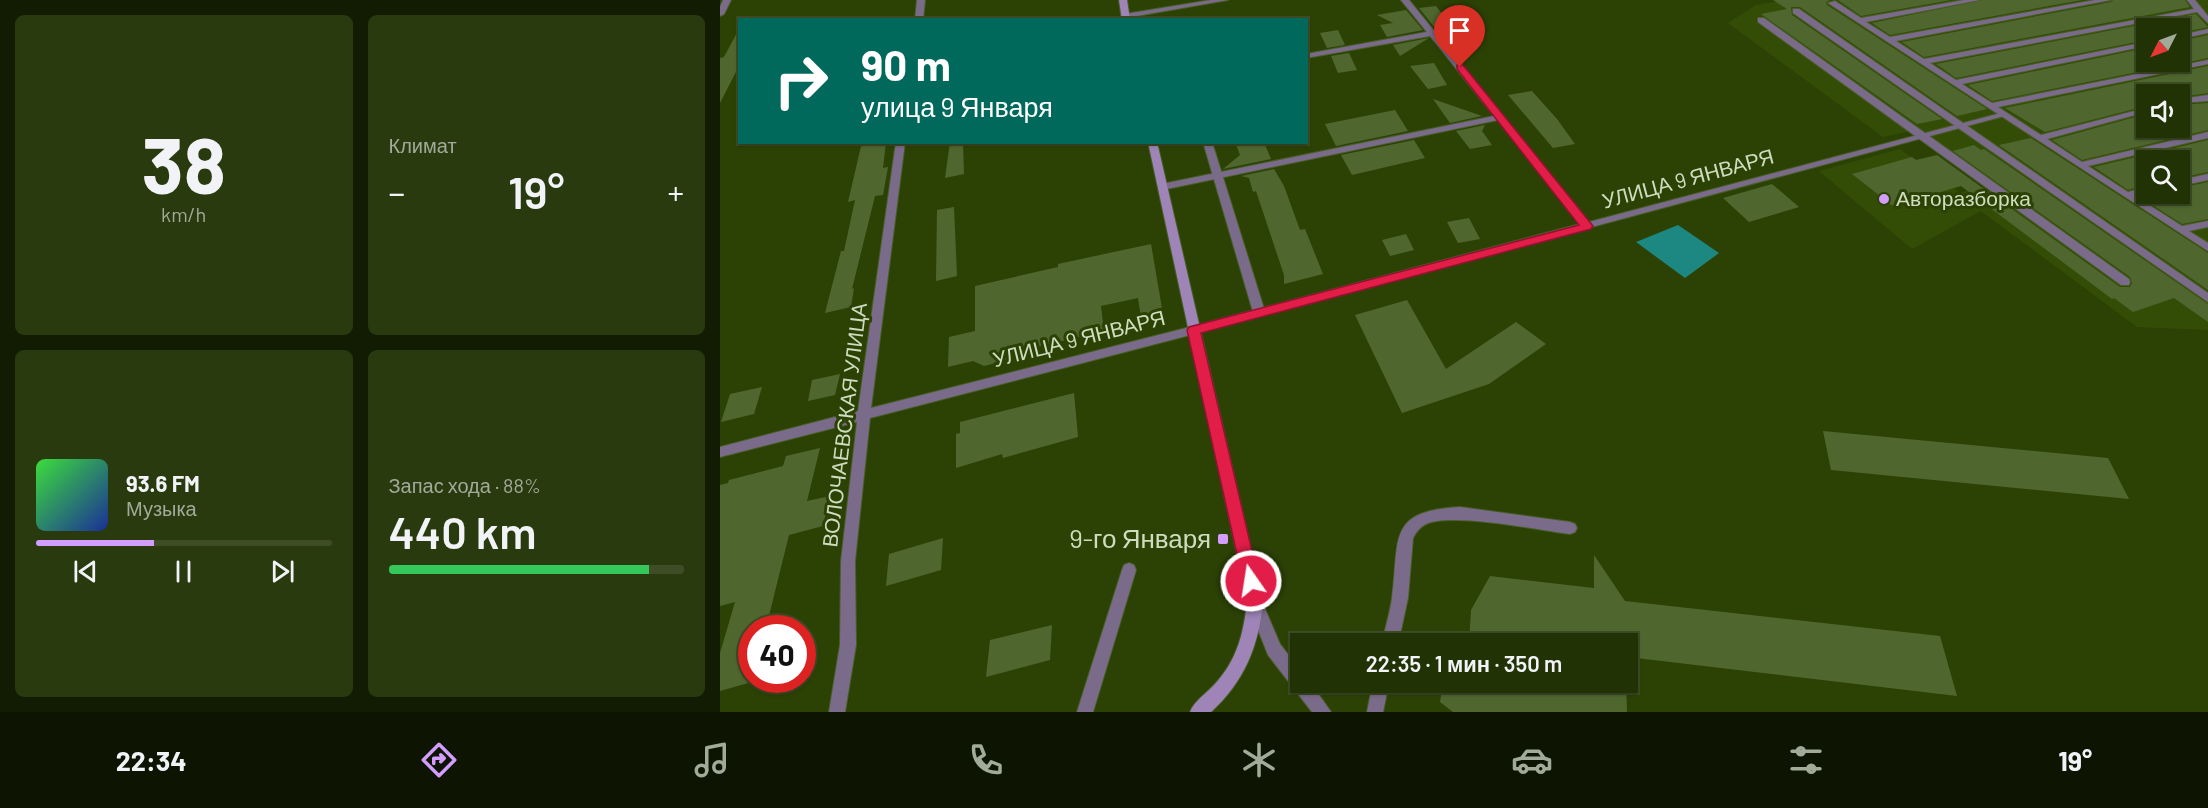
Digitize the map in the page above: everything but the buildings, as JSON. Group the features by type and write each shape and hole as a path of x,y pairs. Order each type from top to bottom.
{"street":[{"path":"720,14 727,0"},
{"path":"919,18 921,0"},
{"path":"1123,0 1125,18 1224,0"},
{"path":"1405,0 1587,226"},
{"path":"1848,0 1832,3 2208,249"},
{"path":"1859,21 1976,0"},
{"path":"1889,40 2107,0"},
{"path":"2191,0 2208,21"},
{"path":"1922,62 2198,10"},
{"path":"1796,11 2208,298"},
{"path":"1761,20 2126,282"},
{"path":"2190,35 2208,31"},
{"path":"1308,56 1433,33"},
{"path":"1954,83 2136,46"},
{"path":"1990,106 2208,62"},
{"path":"2190,100 2208,98"},
{"path":"2039,138 2136,113"},
{"name":"УЛИЦА 9 ЯНВАРЯ","path":"720,452 1194,330 2004,116"},
{"path":"1162,187 1500,117"},
{"path":"2080,165 2208,135"},
{"name":"ВОЛОЧАЕВСКАЯ УЛИЦА","path":"837,712 848,645 848,561 864,415 902,144"},
{"path":"1152,144 1255,601 1274,649 1323,712"},
{"path":"1207,144 1259,312"},
{"path":"2190,181 2208,177"},
{"path":"2126,195 2136,192"},
{"path":"2180,230 2208,224"},
{"path":"1392,633 1400,598 1402,544 1408,531 1419,520 1443,512 1570,528"},
{"path":"1085,712 1129,570"},
{"path":"1198,712 1218,695 1240,665 1253,632 1255,601"},
{"path":"1375,712 1379,693"}],"shaded area":[{"path":"1786,0 2208,0 2208,330 2137,327 1981,211 1912,249 1819,171 1900,149 1960,193 1986,186 1911,131 1883,137 1728,23 1756,5"}],"water":[{"path":"1678,225 1719,253 1685,278 1636,242"}],"place":[{"name":"Авторазборка","path":"1884,199"},
{"name":"9-го Января","path":"1223,539"}],"route":[{"path":"1251,581 1194,330 1587,226 1460,67"}]}
